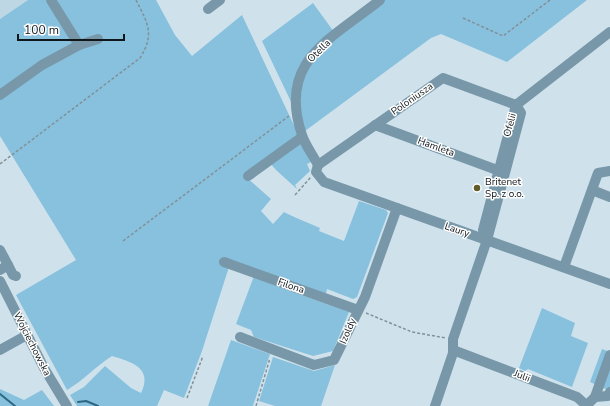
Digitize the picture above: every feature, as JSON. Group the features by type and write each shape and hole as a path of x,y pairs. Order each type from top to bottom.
{"street":[{"path":"51,0 79,44"},
{"path":"208,9 220,0"},
{"name":"Otella","path":"318,165 302,137 297,114 295,88 306,63 315,52 380,0"},
{"name":"Ofelii","path":"484,239 498,170 516,106 610,32"},
{"path":"0,94 42,65 79,44 98,39"},
{"name":"Poloniusza","path":"318,165 443,78 516,106"},
{"path":"435,406 453,350 453,339 521,113 516,106"},
{"name":"Hamleta","path":"375,125 498,170"},
{"path":"248,176 302,137"},
{"name":"Laury","path":"318,165 316,172 324,182 610,284"},
{"path":"564,267 598,173 610,171"},
{"path":"592,190 610,197"},
{"name":"Izoldy","path":"240,338 314,365 334,360 338,355 359,309 397,208"},
{"path":"1,250 9,270"},
{"name":"Filona","path":"224,262 359,309"},
{"name":"Wojciechowska","path":"0,281 27,335 67,406"},
{"path":"0,350 27,335"},
{"name":"Julii","path":"453,350 577,397 587,406"},
{"path":"587,406 595,397 610,355"},
{"path":"595,397 608,396 610,392"}],"path":[{"path":"0,164 140,58 147,48 150,34 148,24 136,0"},
{"path":"463,18 503,36 550,0"},
{"path":"123,241 289,116"},
{"path":"359,309 412,332 453,339"},
{"path":"256,406 273,350"},
{"path":"187,398 203,356"}],"shaded area":[{"path":"0,0 28,0 0,19"},
{"path":"28,0 156,0 175,35 192,56 242,15 299,136 245,176 271,199 261,211 273,224 284,212 320,228 319,231 344,241 359,201 386,210 388,213 357,297 353,299 327,289 326,294 297,284 296,293 349,312 333,351 313,356 254,337 251,330 236,324 254,276 229,267 202,351 184,398 164,390 157,406 77,406 70,395 84,387 105,366 131,388 141,393 144,378 138,367 127,361 112,356 67,390 16,295 76,260 0,136 0,19"},
{"path":"373,0 587,0 507,62 441,34 431,38 305,131 262,41 313,3 334,32"},
{"path":"300,141 311,162 307,164 310,171 295,185 297,189 270,163"},
{"path":"542,308 575,323 571,336 588,343 572,387 528,369 525,371 519,368"},
{"path":"231,340 270,354 253,406 208,406"},
{"path":"602,349 610,352 610,391 590,382"},
{"path":"273,357 314,371 335,365 321,406 275,406 259,401"},
{"path":"0,389 24,400 42,390 54,406 0,406"}],"waterway":[{"path":"0,394 15,406"},
{"path":"78,402 86,401 98,406"}],"place":[{"name":"Britenet Sp. z o.o.","path":"477,188"}]}
